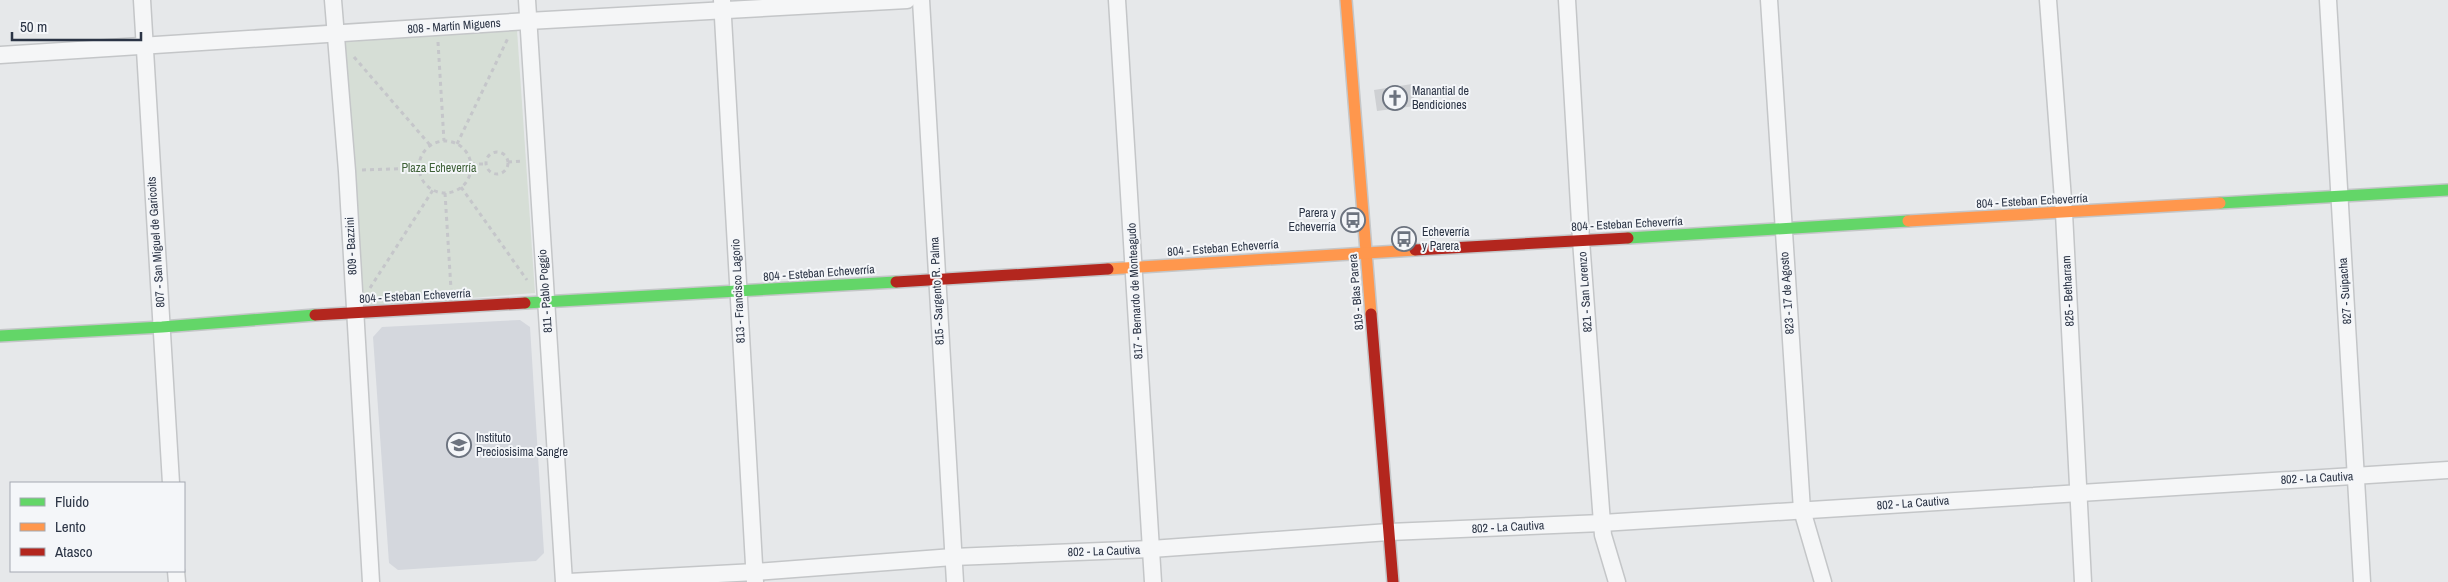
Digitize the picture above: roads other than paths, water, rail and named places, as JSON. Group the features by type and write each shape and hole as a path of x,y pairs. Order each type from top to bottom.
{"street":[{"name":"807 - San Miguel de Garicoits","path":"142,0 171,482"},
{"name":"809 - Bazzini","path":"333,0 334,34 347,171 371,582"},
{"name":"811 - Pablo Poggio","path":"527,0 522,21 538,304 564,582"},
{"name":"808 - Martín Miguens","path":"0,55 437,27 722,5 907,0"},
{"name":"815 - Sargento R. Palma","path":"921,0 955,582"},
{"name":"817 - Bernardo de Monteagudo","path":"1117,0 1153,582"},
{"name":"819 - Blas Parera","path":"1346,0 1393,582"},
{"name":"821 - San Lorenzo","path":"1567,0 1581,240 1603,535 1618,582"},
{"name":"823 - 17 de Agosto","path":"1769,0 1802,510 1823,582"},
{"name":"825 - Betharram","path":"2048,0 2064,214 2083,582"},
{"name":"827 - Suipacha","path":"2328,0 2362,582"},
{"name":"813 - Francisco Lagorio","path":"722,5 755,577"},
{"name":"804 - Esteban Echeverría","path":"0,336 162,327 355,312 538,304 1581,240 2064,214 2338,194 2448,190"},
{"name":"802 - La Cautiva","path":"568,582 755,577 953,557 1151,549 1388,532 1602,523 2448,470"}],"place":[{"name":"Manantial de Bendiciones","path":"1395,98"},
{"name":"Parera y Echeverría","path":"1353,220"},
{"name":"Echeverría y Parera","path":"1404,239"},
{"name":"Instituto Preciosisima Sangre","path":"459,445"}],"park label":[{"name":"Plaza Echeverría","path":"439,168"}]}
